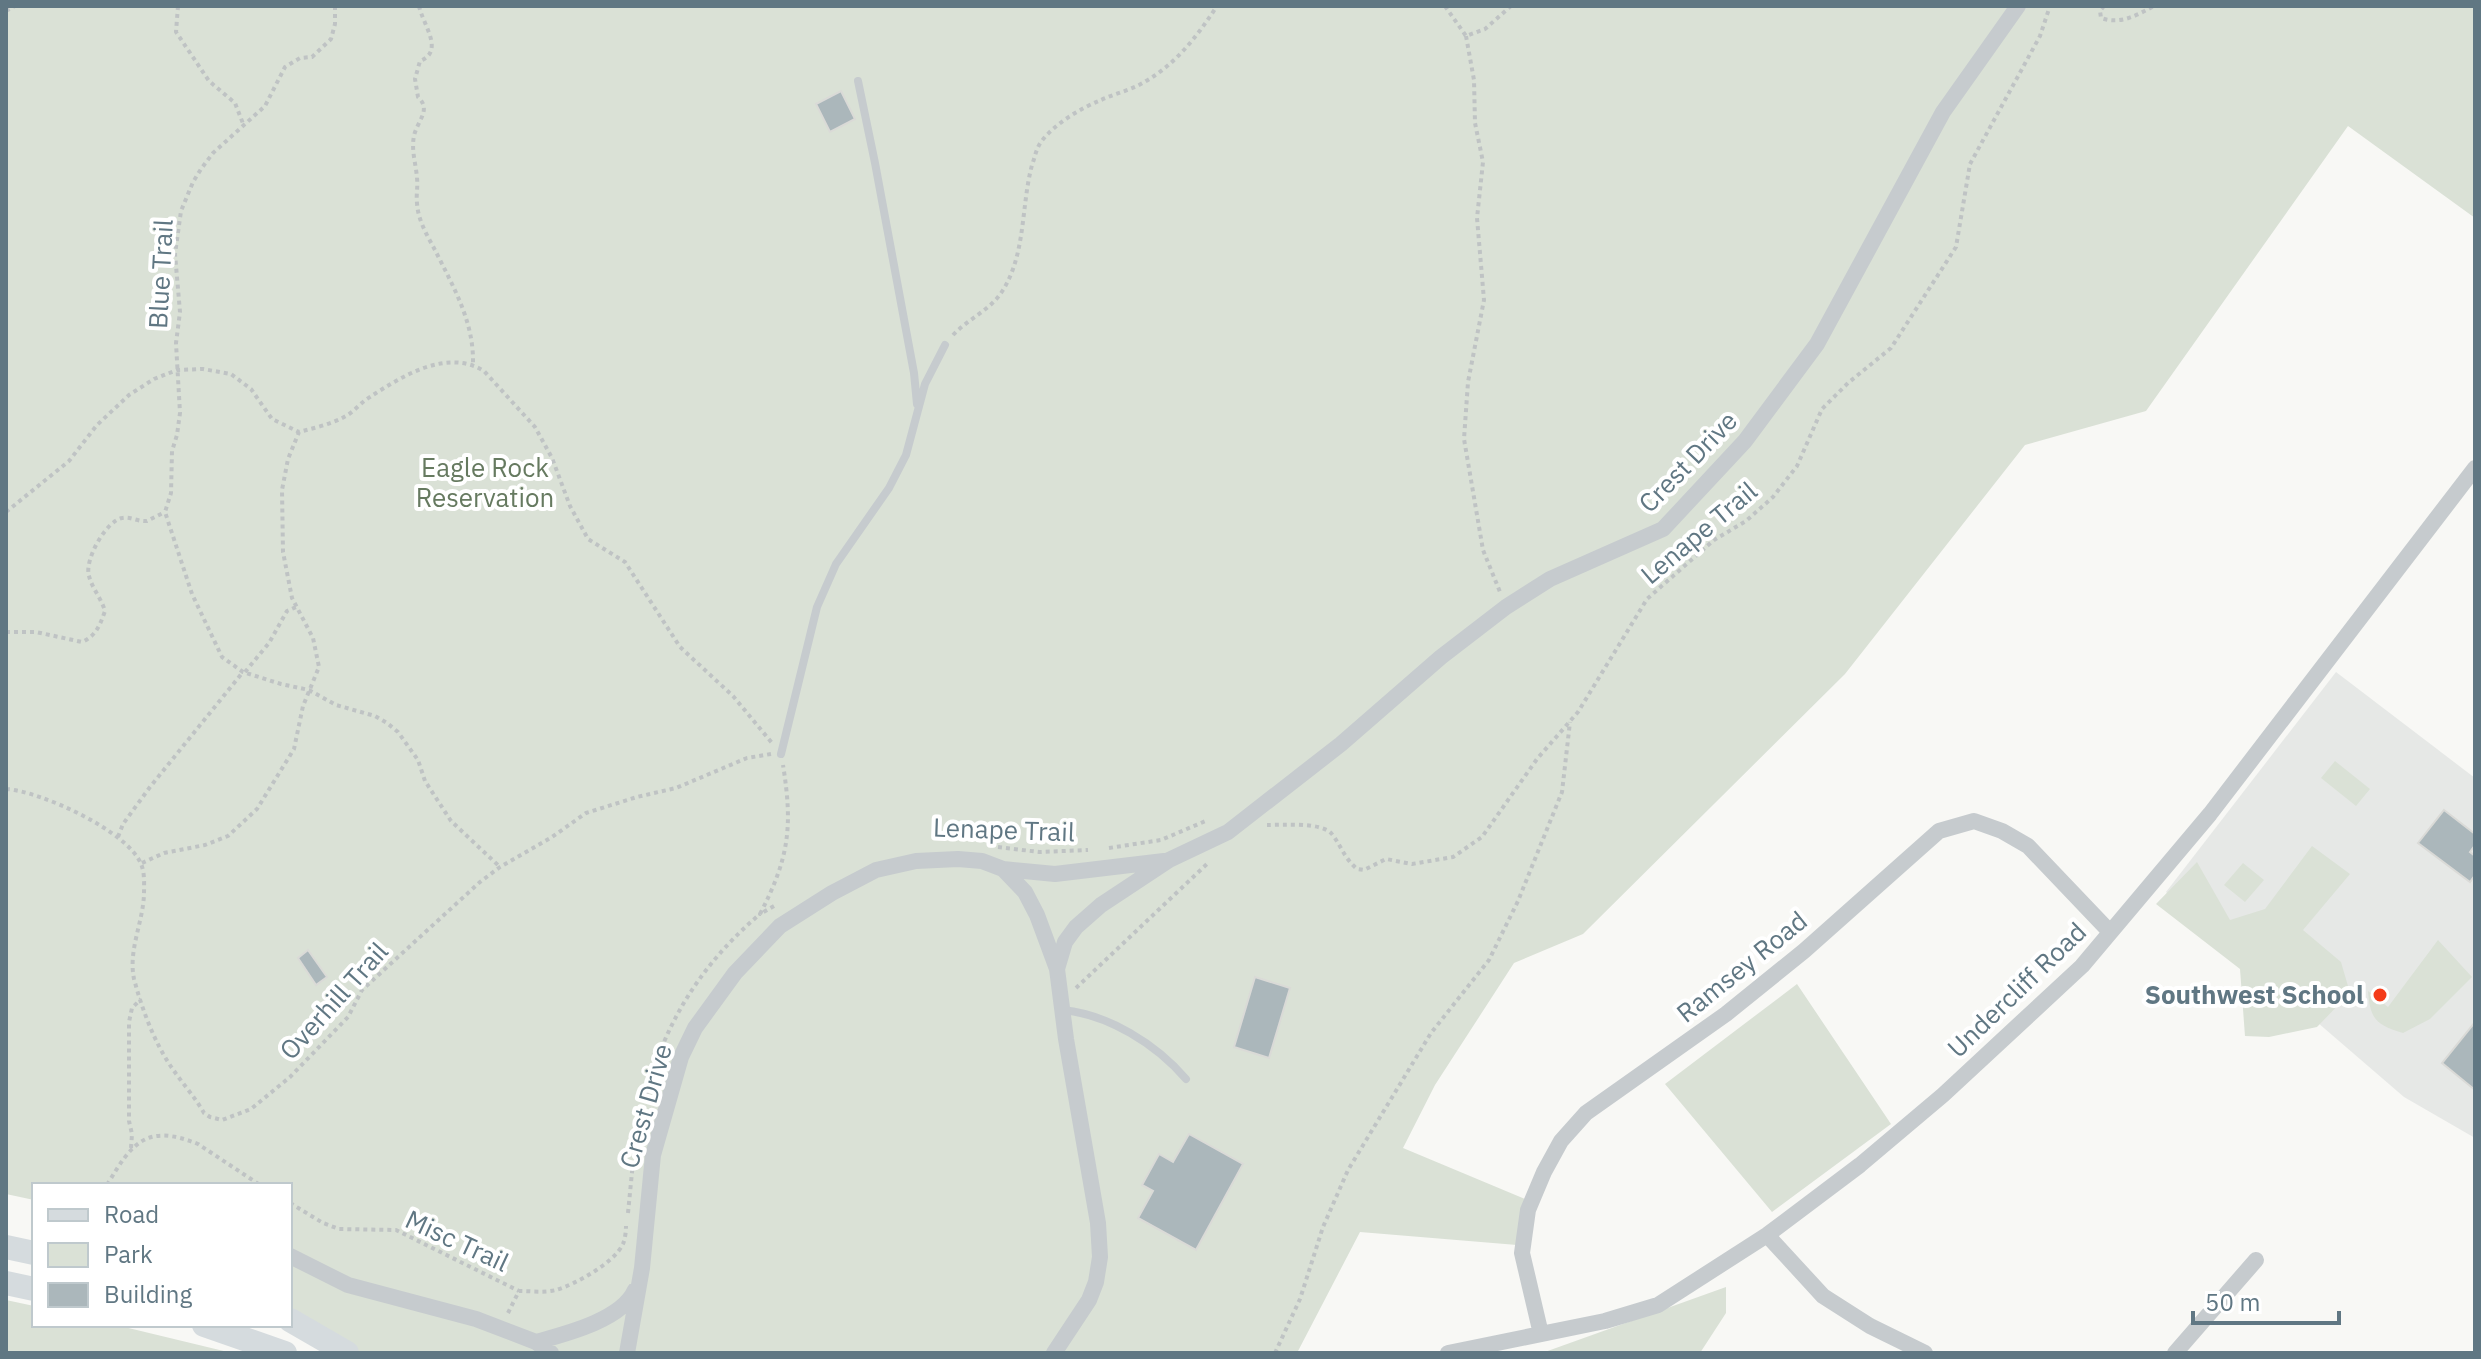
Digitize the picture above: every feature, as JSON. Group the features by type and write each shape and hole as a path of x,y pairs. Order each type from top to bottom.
{"main road":[{"path":"6,1247 32,1253"},
{"path":"6,1268 32,1273"},
{"path":"6,1283 32,1289"},
{"path":"292,1321 347,1353"},
{"path":"210,1327 285,1353"}],"street":[{"name":"Crest Drive","path":"1057,969 1065,942 1076,927 1101,905 1169,860 1197,849 1239,824 1506,607 1550,579 1663,529 1745,441 1817,344 1943,112 2018,6"},
{"name":"Undercliff Road","path":"1448,1353 1605,1321 1658,1305 1767,1235 1860,1165 1943,1095 2082,966 2210,814 2475,468"},
{"name":"Ramsey Road","path":"1541,1334 1522,1253 1528,1210 1561,1141 1586,1113 1726,1014 1804,951 1939,831 1974,821 2002,831 2028,846 2110,932"},
{"name":"Crest Drive","path":"627,1353 642,1268 651,1170 681,1057 695,1028 735,973 780,926 876,870 916,861 982,861 1003,869 1055,874 1169,860"},
{"name":"Crest Drive","path":"1003,869 1025,892 1057,969 1093,1187 1100,1257 1096,1282 1089,1300 1054,1353"},
{"path":"1767,1235 1823,1296 1870,1326 1925,1353"},
{"path":"292,1257 348,1285 501,1327 536,1342 551,1353"},
{"path":"2175,1353 2256,1260"},
{"path":"536,1342 602,1319 633,1296 638,1282"}],"lane":[{"path":"858,81 914,373 918,413"},
{"path":"781,754 817,607 836,564 889,488 906,455 925,384 945,345"},
{"path":"1062,1010 1081,1012 1148,1043 1186,1079"}],"path":[{"path":"6,11 15,6"},
{"path":"178,6 176,32 209,81 235,103 244,126"},
{"name":"Blue Trail","path":"165,512 171,493 172,451 180,413 176,343 180,312 175,254 181,211 201,169 213,153 255,118 270,99 285,67 300,58 312,57 331,39 335,6"},
{"path":"419,6 432,42 432,52 420,61 415,79 418,97 425,108 414,142 417,203 426,233 470,326 473,364"},
{"path":"945,345 965,322 990,306 1011,276 1016,264 1025,194 1041,143 1057,126 1087,106 1133,89 1173,63 1217,6"},
{"path":"1445,6 1466,36 1474,80 1475,123 1483,162 1477,218 1484,300 1468,382 1464,439 1483,550 1506,607"},
{"path":"1466,36 1485,29 1511,6"},
{"name":"Lenape Trail","path":"1108,848 1161,840 1213,818 1239,824 1310,826 1331,833 1345,859 1357,869 1364,870 1386,859 1412,864 1453,857 1482,837 1604,671 1647,599 1714,540 1746,521 1773,497 1797,466 1822,409 1891,348 1956,247 1970,164 2040,36 2050,6"},
{"path":"2104,6 2100,11 2101,18 2108,21 2126,20 2154,6"},
{"path":"6,512 69,461 116,406 143,385 177,370 203,369 231,374 251,389 272,419 299,432 346,416 370,397 413,373 451,361 473,364 484,371 535,427 588,539 625,562 680,647 733,696 781,754 787,790 788,837 782,866 760,914"},
{"path":"6,786 65,806 118,837 141,864 164,853 220,841 249,819 294,749 303,706 319,667 317,651 304,618 296,607 283,552 282,490 288,459 299,432"},
{"path":"6,632 36,632 82,642 88,640 99,628 105,611 88,575 92,551 118,519 147,521 165,512 192,594 222,657 244,672 309,690 336,705 375,716 398,732 418,760 425,781 451,821 500,867"},
{"path":"118,837 123,824 150,787 269,643 287,611 296,607"},
{"path":"1275,1353 1300,1299 1323,1227 1348,1170 1431,1033 1489,960 1518,901 1562,792 1570,720"},
{"name":"Overhill Trail","path":"141,864 143,904 132,965 141,999 167,1060 204,1113 222,1120 251,1109 290,1077 348,1017 362,990 500,867 586,813 676,788 747,758 781,754"},
{"name":"Lenape Trail","path":"985,845 1039,852 1095,850"},
{"path":"1073,990 1215,855"},
{"path":"501,1327 519,1291 540,1292 568,1285 597,1269 620,1248 626,1229 641,1112 674,1017 728,943 760,914 786,901"},
{"path":"131,1148 129,1022 132,1008 141,999"},
{"path":"108,1183 131,1148 154,1137 187,1139 213,1152 257,1183"},
{"name":"Misc Trail","path":"292,1204 339,1229 384,1228 401,1233 519,1291"}],"shaded area":[{"name":"Southwest School","path":"2336,672 2475,778 2475,1138 2404,1097 2166,892"}],"green space":[{"name":"Eagle Rock Reservation","path":"6,6 2475,6 2475,218 2348,126 2146,411 2025,445 1845,674 1583,934 1514,963 1435,1085 1403,1148 1525,1199 1517,1245 1360,1232 1297,1353 339,1353 292,1318 292,1183 32,1183 32,1200 6,1194"},
{"path":"2335,761 2370,789 2356,806 2321,778"},
{"path":"2312,846 2350,874 2303,930 2341,962 2350,993 2317,1027 2269,1037 2245,1036 2240,969 2156,904 2197,862 2230,920 2265,909"},
{"path":"2243,863 2264,880 2245,902 2224,885"},
{"path":"2438,940 2472,977 2430,1019 2403,1033 2381,1024 2373,1014 2368,991 2388,1007"},
{"path":"1797,984 1891,1124 1772,1212 1665,1084"},
{"path":"1726,1287 1726,1313 1700,1353 1542,1353"},
{"path":"6,1300 32,1306 32,1327 124,1327 232,1353 6,1353"}],"building":[{"path":"841,91 855,119 830,132 816,104"},
{"path":"2444,810 2475,834 2475,845 2470,852 2475,856 2475,875 2470,882 2418,843"},
{"path":"308,950 327,977 316,985 298,958"},
{"path":"1255,977 1290,988 1269,1058 1234,1047"},
{"path":"2475,1022 2475,1090 2442,1063"},
{"path":"1189,1134 1243,1164 1196,1250 1138,1218 1153,1191 1142,1185 1159,1154 1173,1162"}],"place":[{"name":"Southwest School","path":"2380,995"}]}
